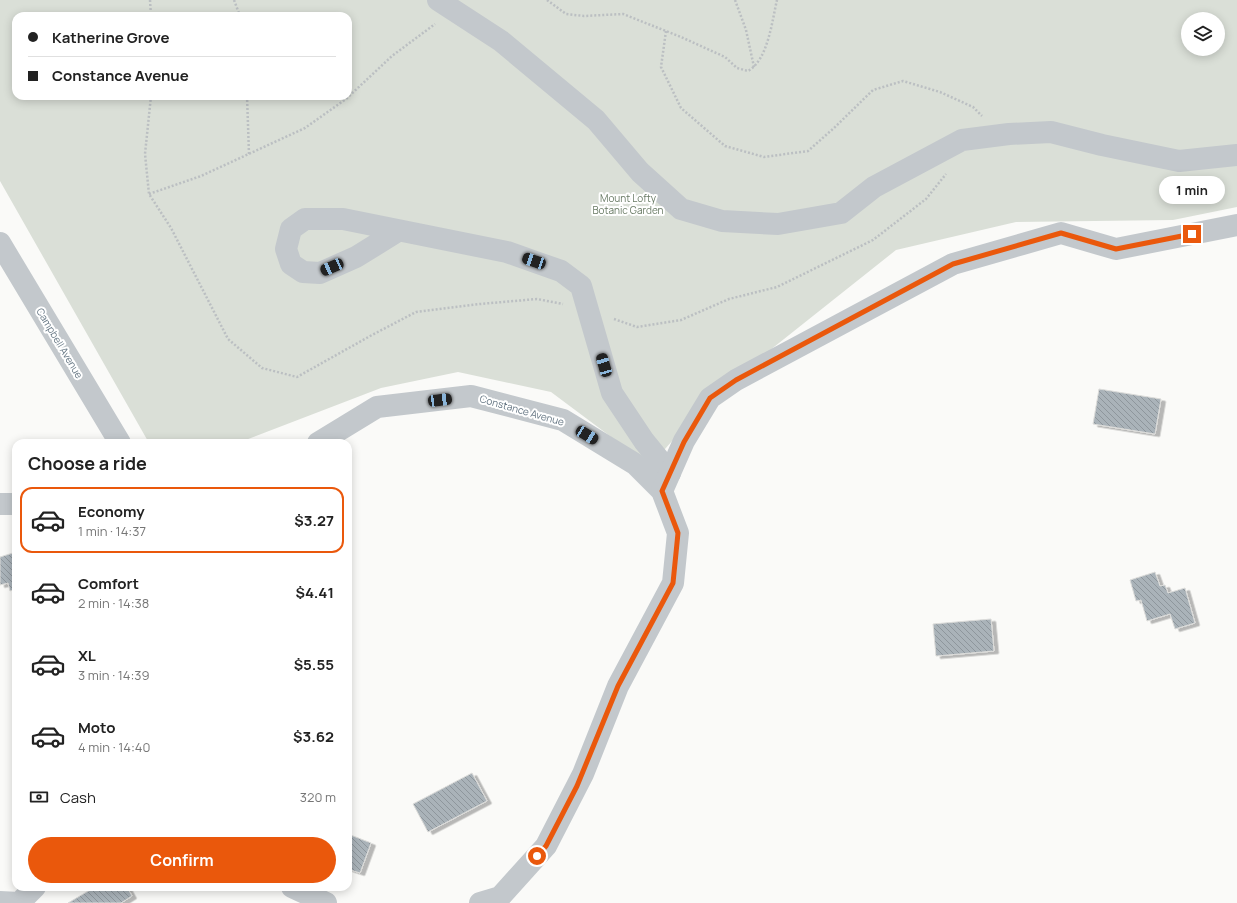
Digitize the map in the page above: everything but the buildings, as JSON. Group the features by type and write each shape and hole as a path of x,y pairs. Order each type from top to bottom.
{"street":[{"path":"438,0 502,41 596,120 640,172 681,209 722,221 778,224 841,213 874,187 962,140 1003,135 1051,132 1102,145 1179,161 1237,155"},
{"path":"666,482 684,442 710,398 736,380 953,264 1061,233 1116,249 1237,225"},
{"path":"398,230 507,252 561,270 581,286 612,393 644,442 666,482 678,533 673,583 618,686 583,774 546,846 500,897 480,903"},
{"name":"Campbell Avenue","path":"0,243 118,439"},
{"name":"Constance Avenue","path":"325,439 377,407 471,396 562,420 666,482"},
{"path":"0,504 12,504"},
{"path":"0,902 19,903 31,891"},
{"path":"300,891 326,903"}],"path":[{"path":"150,0 151,12"},
{"path":"234,0 238,12"},
{"path":"547,0 566,14 584,16 623,14 725,57 737,68 748,71 754,67 760,59 769,35 777,0"},
{"path":"735,0 746,30 754,67"},
{"path":"352,93 392,56 434,24 460,14"},
{"path":"666,31 661,67 681,108 725,146 764,157 808,151 874,90 903,81 940,92 973,107 1003,135"},
{"path":"151,100 145,154 149,194 171,228 228,339 262,368 297,377 416,312 537,299 587,309 637,327 681,320 728,299 777,287 873,240 926,199 949,171"},
{"path":"247,100 249,154"},
{"path":"149,194 201,176 305,128 345,100"}],"green space":[{"name":"Mount Lofty Botanic Garden","path":"0,0 1237,0 1237,207 1173,220 1016,222 896,250 710,398 650,466 551,392 458,372 381,388 248,439 147,439 0,181"}],"route":[{"path":"537,856 546,846 583,774 618,686 673,583 678,533 662,491 684,442 710,398 736,380 953,264 1061,233 1116,249 1192,234"}]}
